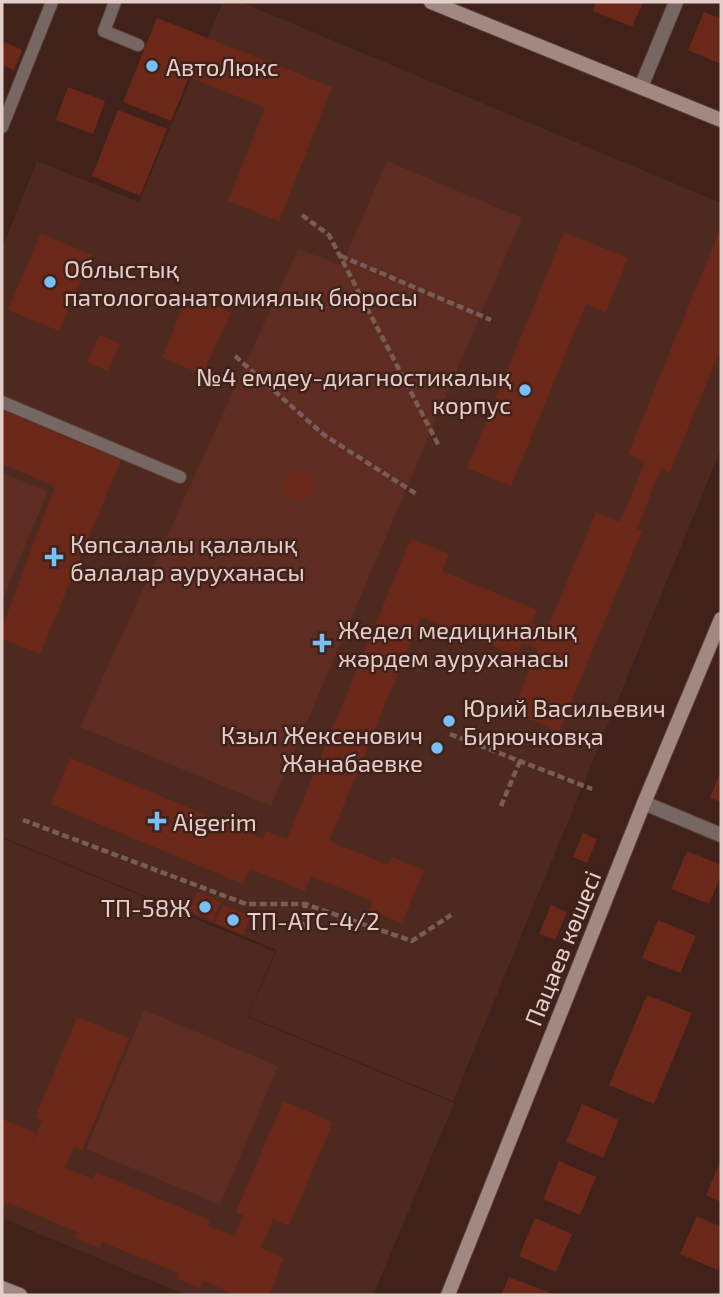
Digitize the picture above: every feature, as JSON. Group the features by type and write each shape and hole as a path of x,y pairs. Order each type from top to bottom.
{"main road":[{"path":"431,2 721,120"},
{"name":"Пацаев көшесі","path":"448,1295 644,803 721,619"},
{"path":"2,1288 20,1295"}],"street":[{"path":"641,87 676,2"},
{"path":"644,803 721,835"}],"lane":[{"path":"2,127 52,2"},
{"path":"115,2 104,31 138,45"},
{"path":"2,402 180,477"}],"path":[{"path":"302,215 329,235 439,446"},
{"path":"340,256 491,320"},
{"path":"235,356 324,436 418,495"},
{"path":"450,733 592,789"},
{"path":"501,806 521,761"},
{"path":"23,820 246,904 305,904 412,941 451,915"},
{"path":"303,929 305,904"}],"shaded area":[{"name":"Жедел медициналық жәрдем ауруханасы","path":"223,2 241,2 721,203 721,449 453,1101 248,1016 277,950 2,837 2,249 37,161 139,202"},
{"path":"387,161 522,218 271,806 80,727 298,249 342,265"},
{"path":"2,473 48,491 2,601"},
{"path":"2,838 275,952 247,1017 454,1103 373,1295 186,1295 2,1218"},
{"path":"144,1010 278,1066 220,1205 86,1149"}],"building":[{"path":"596,2 643,2 632,27 593,11"},
{"path":"704,12 721,19 721,64 688,50"},
{"path":"157,18 332,87 279,221 228,201 265,108 189,77 171,121 123,102"},
{"path":"5,42 22,50 14,70 2,65"},
{"path":"68,87 105,101 93,134 56,120"},
{"path":"118,110 167,129 140,196 92,176"},
{"path":"721,227 721,348 670,472 661,468 637,529 642,531 559,731 512,712 538,649 522,643 517,656 421,617 329,841 388,865 392,857 424,870 402,923 369,910 372,901 311,876 305,891 250,869 243,884 51,804 70,758 263,839 266,831 287,839 411,538 449,554 442,571 537,610 532,623 547,629 596,512 620,522 645,462 628,454"},
{"name":"№4 емдеу-диагностикалық корпус","path":"564,232 628,258 606,312 586,304 511,486 467,468"},
{"name":"Облыстық патологоанатомиялық бюросы","path":"41,233 92,255 59,331 8,310"},
{"path":"188,293 231,312 203,374 162,358"},
{"path":"99,335 120,343 108,371 87,362"},
{"name":"Көпсалалы қалалық балалар ауруханасы","path":"2,410 121,460 40,654 2,639 2,628 55,486 2,464"},
{"path":"293,468 316,477 306,503 282,493"},
{"path":"721,770 721,802 710,798"},
{"path":"583,833 597,839 587,863 573,857"},
{"path":"687,851 721,865 721,875 709,904 671,889"},
{"name":"ТП-58Ж","path":"197,892 221,902 213,921 189,911"},
{"name":"ТП-АТС-4/2","path":"223,905 251,916 243,935 215,923"},
{"path":"551,905 567,912 555,940 539,934"},
{"path":"658,920 696,936 680,973 642,958"},
{"path":"647,995 692,1013 654,1104 609,1085"},
{"path":"77,1017 129,1038 82,1151 74,1147 65,1168 93,1179 96,1172 210,1220 208,1226 234,1236 243,1215 236,1212 283,1101 333,1122 289,1226 273,1219 261,1248 284,1258 269,1295 237,1295 203,1281 200,1288 176,1278 178,1273 102,1242 100,1248 75,1238 77,1232 6,1202 2,1213 2,1119 36,1133 30,1150 42,1121 35,1118"},
{"path":"582,1104 619,1120 603,1158 566,1142"},
{"path":"721,1159 721,1202 706,1195"},
{"path":"559,1161 596,1177 580,1215 543,1199"},
{"path":"697,1216 721,1227 721,1262 718,1270 680,1254"},
{"path":"535,1218 572,1234 556,1272 519,1256"},
{"path":"509,1277 555,1295 501,1295"}],"place":[{"name":"АвтоЛюкс","path":"152,66"},
{"name":"Облыстық патологоанатомиялық бюросы","path":"50,282"},
{"name":"№4 емдеу-диагностикалық корпус","path":"525,390"},
{"name":"Көпсалалы қалалық балалар ауруханасы","path":"54,557"},
{"name":"Жедел медициналық жәрдем ауруханасы","path":"322,643"},
{"name":"Юрий Васильевич Бирючковқа","path":"449,721"},
{"name":"Кзыл Жексенович Жанабаевке","path":"437,748"},
{"name":"Aigerim","path":"157,821"},
{"name":"ТП-58Ж","path":"205,907"},
{"name":"ТП-АТС-4/2","path":"233,920"}]}
